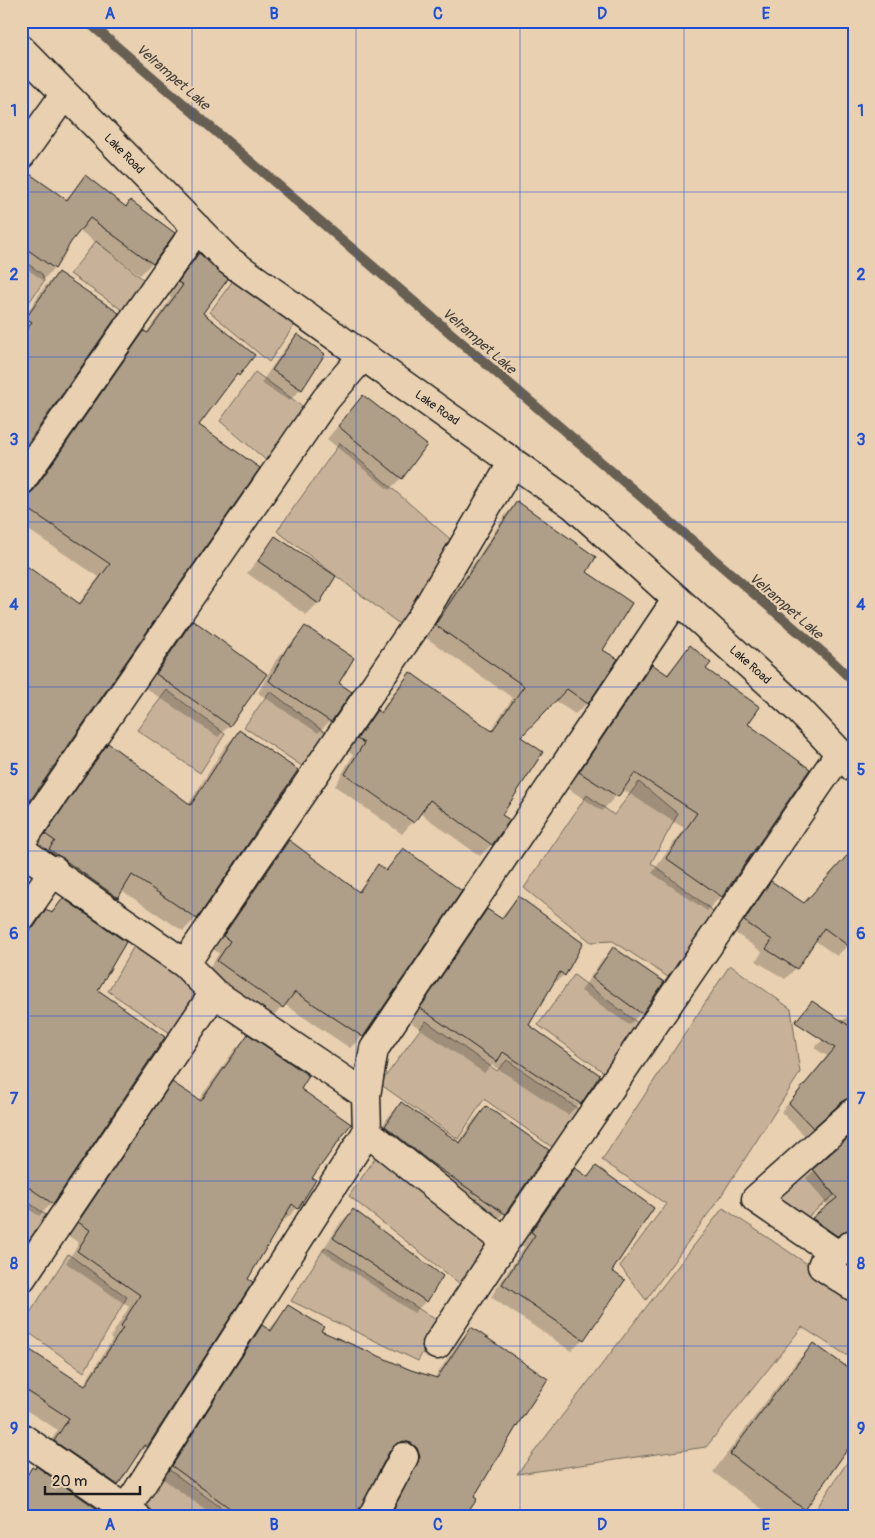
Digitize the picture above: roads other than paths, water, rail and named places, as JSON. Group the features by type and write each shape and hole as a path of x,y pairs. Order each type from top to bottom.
{"street":[{"name":"Lake Road","path":"21,49 228,260 572,504 799,710 847,760"},
{"path":"21,155 65,94"},
{"path":"21,482 197,228"},
{"path":"21,842 326,399 363,356"},
{"path":"185,964 421,618 513,462"},
{"path":"21,1437 128,1514 367,1132 366,1095 374,1049 677,599"},
{"path":"437,1345 505,1242 847,760"},
{"path":"21,850 54,870 185,964 214,992 366,1095"},
{"path":"21,918 54,870"},
{"path":"21,1279 214,992"},
{"path":"822,1266 829,1249 756,1199 854,1112"},
{"path":"367,1132 505,1242"},
{"path":"822,1266 854,1243"},
{"path":"822,1266 854,1287"},
{"path":"372,1517 404,1457"}],"waterway":[{"name":"Velrampet Lake","path":"87,21 829,658 854,682"}]}
